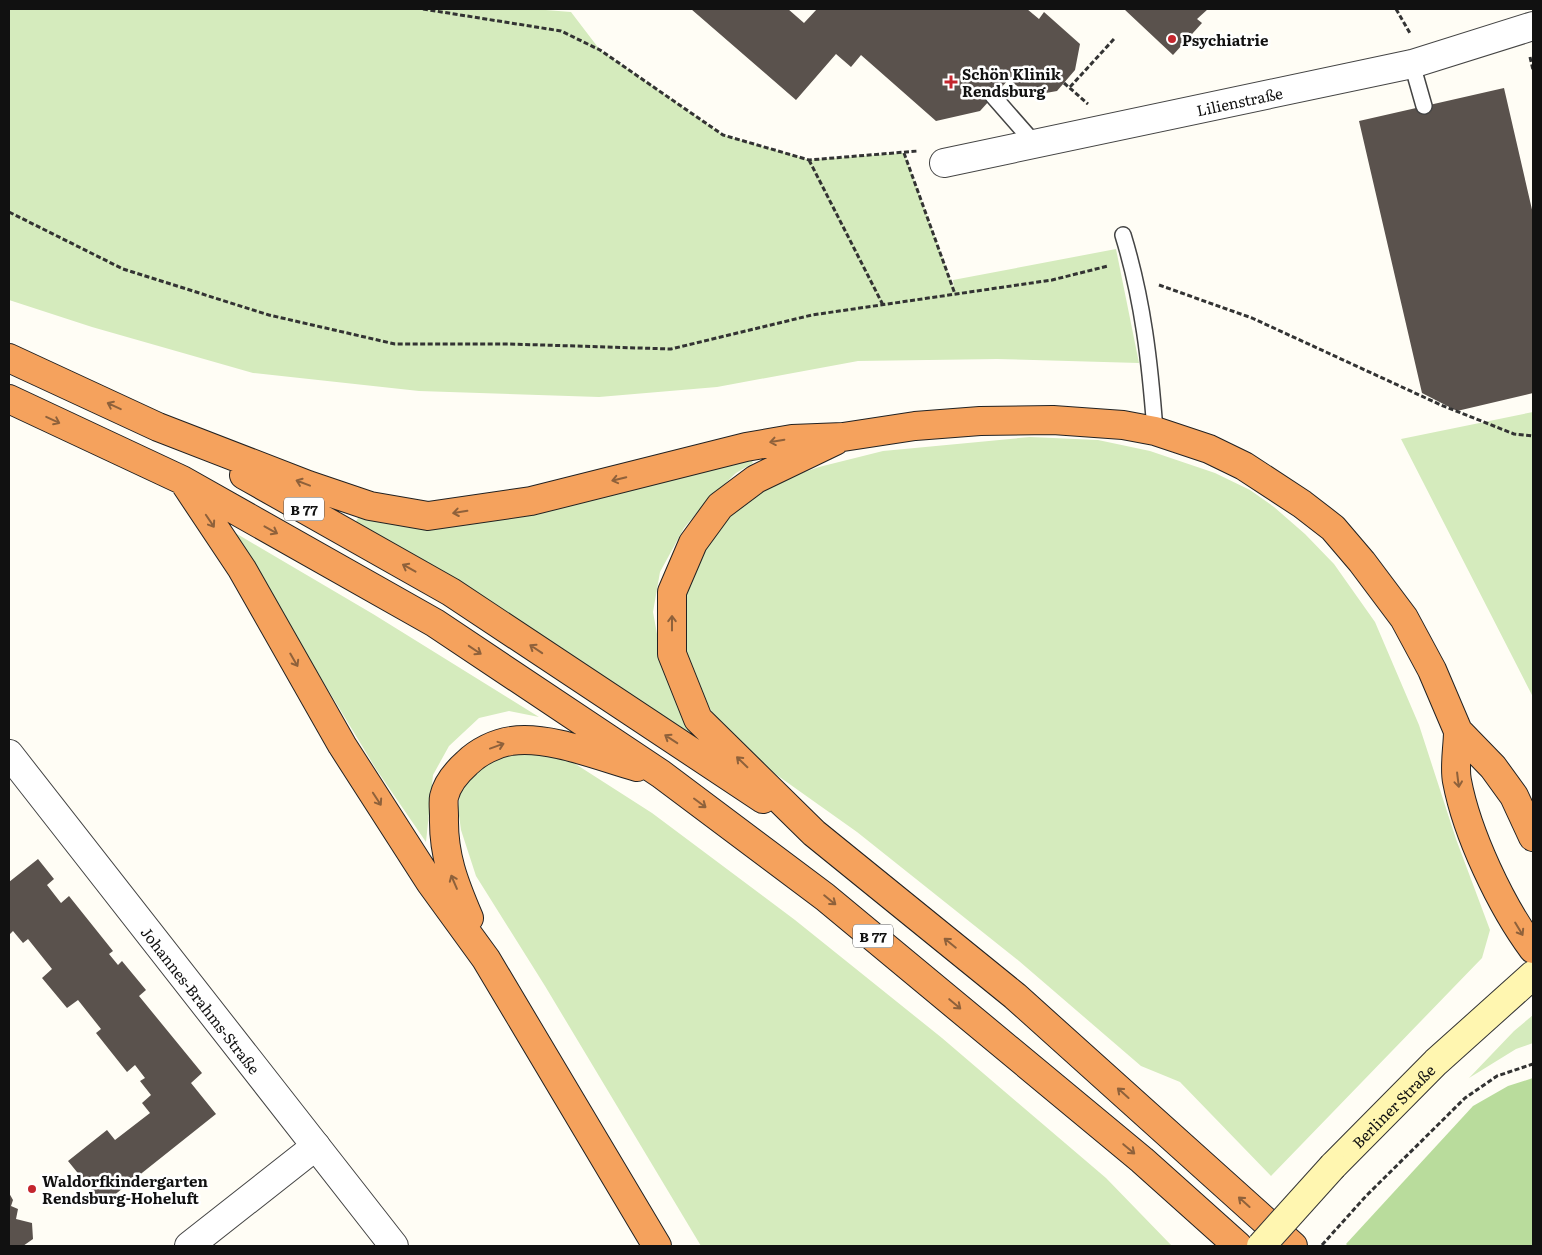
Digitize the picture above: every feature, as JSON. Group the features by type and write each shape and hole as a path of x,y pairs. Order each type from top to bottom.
{"highway":[{"name":"B 77","path":"9,358 158,427 451,592 814,833 1015,996 1293,1246"},
{"name":"B 77","path":"9,399 182,480 435,623 661,774 825,897 1128,1148 1238,1246"},
{"path":"158,427 370,506 428,516 531,501 746,447 792,439 843,437 915,426 980,421 1053,420 1123,425 1155,431 1209,449 1244,466 1302,504 1332,528 1362,562 1404,618 1432,670 1458,731 1493,766 1524,804 1533,837"},
{"path":"814,833 698,719 672,654 672,592 693,543 720,506 756,479 843,437"},
{"path":"182,480 242,569 352,761 430,882 486,959 657,1246"},
{"path":"1458,731 1456,779 1466,814 1501,897 1533,949"},
{"path":"486,959 450,871 443,836 444,797 456,773 472,758 491,747 511,741 536,741 564,746 661,774"}],"main road":[{"name":"Berliner Straße","path":"1261,1246 1333,1166 1436,1062 1533,974"}],"street":[{"name":"Lilienstraße","path":"944,163 1412,64 1533,26"},
{"name":"Johannes-Brahms-Straße","path":"9,754 394,1246"},
{"path":"189,1246 316,1146"}],"lane":[{"path":"1412,64 1424,106"},
{"path":"993,96 1035,144"},
{"path":"1122,235 1133,268 1150,356 1155,431"}],"path":[{"path":"423,9 562,31 600,50 723,135 809,160 919,151 944,163"},
{"path":"1070,87 1114,39"},
{"path":"904,153 955,294"},
{"path":"809,160 883,305"},
{"path":"9,212 124,269 268,315 395,344 510,344 671,349 812,315 1052,280 1108,266 1133,268 1150,282 1252,318 1441,405 1514,434 1533,436"},
{"path":"1321,1246 1366,1196 1465,1098 1496,1076 1533,1064"}],"green space":[{"path":"9,9 533,9 571,12 600,50 723,135 809,160 904,153 954,289 953,280 1116,249 1139,363 997,359 858,361 717,387 599,397 419,391 253,373 92,327 9,300"},
{"path":"1533,412 1533,697 1401,439"},
{"path":"1030,437 1098,440 1150,451 1215,473 1250,490 1274,507 1305,534 1334,564 1375,622 1419,725 1456,839 1490,930 1482,958 1271,1176 1180,1082 1141,1066 1019,961 857,832 760,763 723,727 700,695 685,653 680,614 690,578 718,527 751,496 779,481 819,467 883,451"},
{"path":"749,455 753,463 736,473 705,503 684,528 660,572 653,612 661,656 703,742 556,644 355,523 361,513"},
{"path":"232,531 373,614 539,717 509,711 479,718 449,746 433,775 426,842 376,769"},
{"path":"503,751 563,756 652,813 795,920 942,1038 1106,1178 1172,1246 701,1246 545,986 476,876 461,830 458,808 461,789 475,770"},
{"path":"1533,1015 1533,1043 1516,1049 1469,1078 1514,1031"},
{"path":"1533,1078 1533,1246 1348,1246 1346,1244 1473,1106 1508,1086"}],"building":[{"path":"691,9 788,9 804,23 817,9 1027,9 1039,19 1044,12 1080,44 1075,70 1057,91 1029,96 1009,79 980,111 936,121 861,55 851,67 836,54 796,100"},
{"name":"Psychiatrie","path":"1124,9 1208,9 1197,19 1202,23 1173,55"},
{"path":"1504,88 1533,214 1533,393 1457,411 1422,393 1359,121"},
{"path":"38,859 54,879 47,885 61,903 69,896 113,951 109,954 118,965 122,961 146,990 139,996 202,1073 191,1083 216,1114 103,1204 68,1161 107,1130 115,1140 150,1113 142,1103 151,1095 140,1081 145,1078 135,1065 127,1072 96,1033 101,1029 78,1000 67,1008 42,978 52,969 28,939 23,943 13,931 9,935 9,882"},
{"path":"9,1193 13,1200 11,1206 18,1209 16,1219 32,1223 33,1239 23,1246 9,1246"}],"place":[{"name":"Psychiatrie","path":"1172,39"},
{"name":"Schön Klinik Rendsburg","path":"951,82"},
{"name":"Waldorfkindergarten Rendsburg-Hoheluft","path":"32,1189"}]}
